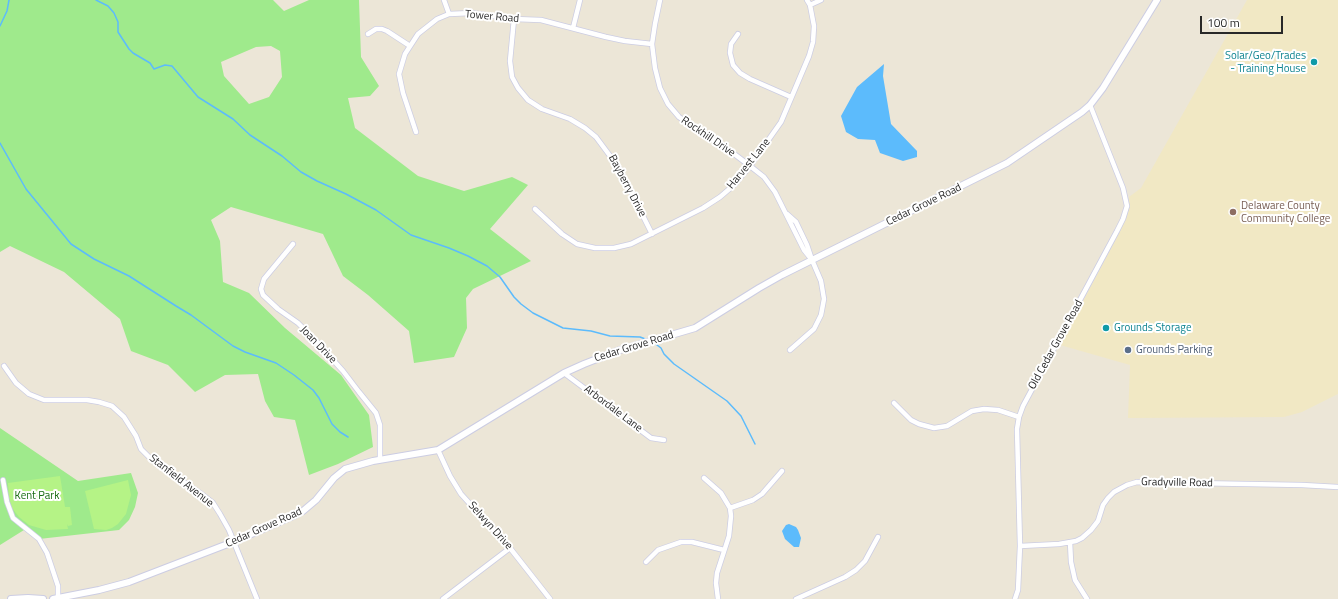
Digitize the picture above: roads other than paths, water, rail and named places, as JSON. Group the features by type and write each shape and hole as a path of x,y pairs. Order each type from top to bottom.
{"street":[{"path":"444,0 449,14"},
{"path":"573,28 580,0"},
{"name":"Rockhill Drive","path":"660,0 652,44 655,68 660,88 668,104 679,117 725,147 764,178 774,192 786,214 796,222 807,244 821,281 823,290 823,307 821,315 814,328 790,350"},
{"name":"Harvest Lane","path":"535,209 562,234 577,244 595,248 614,248 631,244 652,234 703,208 720,197 734,185 750,166 781,122 809,56 813,42 814,26 810,5 807,0"},
{"path":"810,5 821,0"},
{"name":"Cedar Grove Road","path":"53,599 99,590 129,582 233,542 303,511 316,500 334,478 345,469 380,460 438,450 564,373 590,361 620,350 695,328 758,288 1006,163 1082,112 1090,105 1103,88 1157,0"},
{"name":"Tower Road","path":"416,132 403,94 399,74 405,54 418,34 437,19 449,14 472,13 514,19 541,20 625,41 652,44"},
{"name":"Bayberry Drive","path":"514,19 510,61 512,77 518,88 528,100 542,109 570,119 596,137 619,168 652,234"},
{"path":"368,34 376,29 382,29 410,46"},
{"path":"738,34 731,44 730,53 733,65 736,69 750,79 791,97"},
{"name":"Old Cedar Grove Road","path":"1015,599 1018,590 1020,546 1017,429 1019,417 1023,406 1123,219 1127,206 1123,188 1090,105"},
{"name":"Joan Drive","path":"293,244 264,279 262,285 263,295 278,309 298,323 315,340 343,371 376,413 380,425 380,460"},
{"name":"Stanfield Avenue","path":"4,366 16,383 29,394 44,400 87,400 112,406 124,418 136,436 141,449 151,459 212,503 220,514 257,599"},
{"name":"Arbordale Lane","path":"564,373 651,438 664,440"},
{"path":"894,403 911,420 923,426 934,428 947,426 972,411 984,409 998,410 1019,417"},
{"name":"Selwyn Drive","path":"438,450 450,476 461,494 510,548 550,599"},
{"path":"730,508 753,500 762,494 782,471"},
{"path":"704,478 721,493 730,508 731,526 716,583 718,599"},
{"path":"3,480 7,502 13,518 39,539 47,553 58,586 58,599"},
{"name":"Gradyville Road","path":"1020,546 1070,542 1082,538 1098,521 1103,505 1108,498 1114,492 1127,485 1137,482 1338,487"},
{"path":"796,599 845,577 856,570 865,561 878,537"},
{"path":"646,562 658,550 681,542 692,542 724,550"},
{"path":"1070,542 1071,562 1074,576 1087,599"},
{"path":"443,599 510,548"},
{"path":"11,599 43,599"}],"water":[{"path":"884,64 883,76 891,124 917,151 917,157 903,161 880,153 875,140 858,139 846,132 841,116 857,87"},
{"path":"789,524 796,527 798,530 801,538 799,547 794,547 785,539 782,531 786,525"}],"waterway":[{"path":"0,26 7,11 9,0"},
{"path":"96,0 108,6 114,13 118,22 118,32 133,53 150,63 154,69 165,65 172,66 198,97 233,119 250,135 282,156 301,172 376,210 411,235 449,248 487,266 500,277 514,297 521,304 533,313 563,328 591,331 610,336 640,337 648,340"},
{"path":"0,143 26,189 71,244 94,259 129,276 191,315 233,346 276,363 294,375 313,390 319,398 332,424 348,437"},
{"path":"653,342 661,348 664,354 674,364 727,401 741,416 755,444"}],"place":[{"name":"Solar/Geo/Trades - Training House","path":"1314,62"},
{"name":"Delaware County Community College","path":"1233,212"},
{"name":"Grounds Storage","path":"1106,328"},
{"name":"Grounds Parking","path":"1128,350"}],"park label":[{"name":"Kent Park","path":"37,496"}]}
